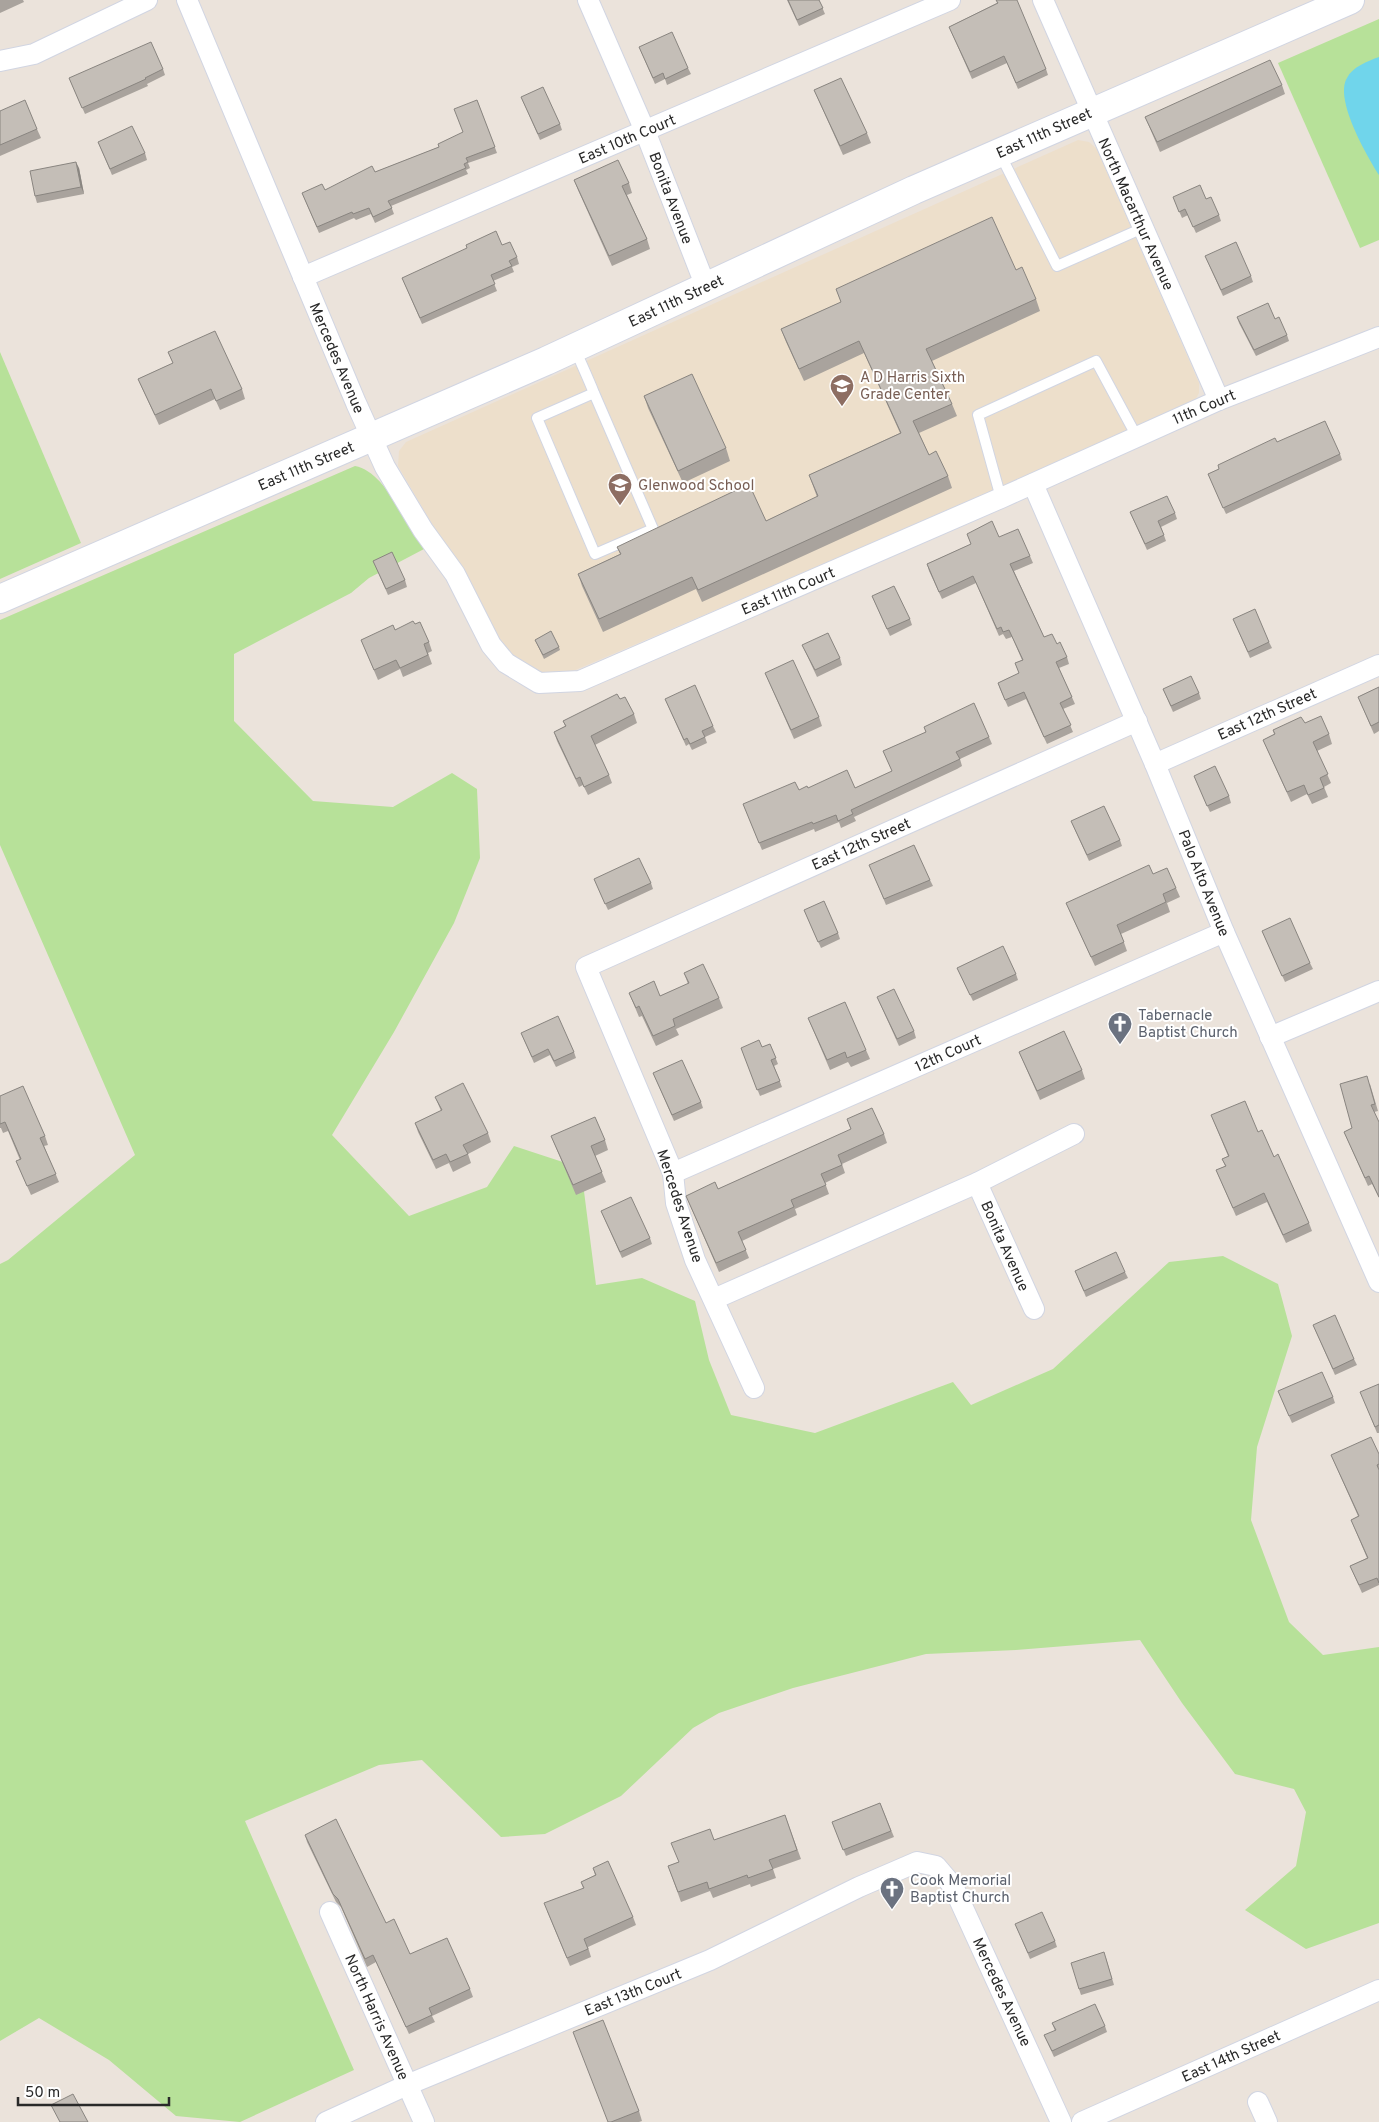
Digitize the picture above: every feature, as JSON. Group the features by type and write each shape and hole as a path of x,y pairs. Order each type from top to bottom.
{"main road":[{"name":"East 11th Street","path":"0,599 574,348 853,218 1350,0"}],"street":[{"path":"3,61 34,54 147,0"},
{"name":"Mercedes Avenue","path":"187,0 371,438 423,530 455,574 491,644 506,663 540,683"},
{"name":"Bonita Avenue","path":"588,0 645,131 706,287"},
{"name":"East 10th Court","path":"303,277 950,0"},
{"name":"North Macarthur Avenue","path":"1043,0 1219,400"},
{"name":"11th Court","path":"1033,484 1219,400 1379,337"},
{"name":"East 11th Court","path":"540,683 580,681 1033,484"},
{"name":"Palo Alto Avenue","path":"1033,484 1155,764 1224,932 1379,1282"},
{"name":"East 12th Street","path":"1155,764 1379,665"},
{"name":"East 12th Street","path":"586,967 1136,721"},
{"name":"12th Court","path":"673,1173 1224,932"},
{"name":"Mercedes Avenue","path":"586,967 673,1173 676,1204 695,1260 754,1388"},
{"path":"1270,1036 1379,991"},
{"path":"714,1299 977,1183 1074,1134"},
{"name":"Bonita Avenue","path":"977,1183 1034,1310"},
{"name":"East 13th Court","path":"326,2122 407,2085 710,1960 860,1887 917,1862 936,1866"},
{"name":"Mercedes Avenue","path":"936,1866 953,1886 1061,2122"},
{"name":"North Harris Avenue","path":"330,1912 424,2122"},
{"name":"East 14th Street","path":"1084,2122 1379,1990"},
{"path":"1258,2102 1267,2122"}],"lane":[{"path":"1000,153 1057,266 1143,228"},
{"path":"574,348 594,392 652,529 595,554 537,418 594,392"},
{"path":"1001,498 978,415 1096,361 1137,437"}],"shaded area":[{"path":"1078,140 1089,142 1097,149 1199,383 1199,393 1192,406 566,674 538,675 509,656 398,466 399,451 406,442"}],"green space":[{"path":"1379,19 1379,240 1360,248 1278,63"},
{"path":"0,352 81,543 0,579"},
{"path":"355,466 366,470 386,489 424,549 369,578 351,593 234,654 234,721 313,801 393,807 452,773 477,789 480,858 454,923 394,1032 332,1135 409,1216 487,1187 514,1146 581,1168 596,1285 642,1278 695,1301 709,1360 731,1415 815,1433 953,1382 971,1405 1053,1369 1169,1262 1223,1256 1278,1284 1292,1336 1257,1447 1251,1520 1289,1622 1323,1655 1379,1647 1379,1923 1306,1949 1245,1910 1296,1866 1306,1812 1294,1789 1235,1774 1182,1703 1140,1640 1016,1650 926,1654 793,1688 719,1713 693,1728 621,1796 545,1834 501,1837 422,1760 379,1765 245,1821 354,2070 240,2122 176,2116 109,2060 39,2018 0,2041 0,1264 8,1260 135,1155 0,845 0,620"}],"water":[{"path":"1379,57 1379,175 1360,141 1348,113 1344,87 1349,74 1361,65"}],"building":[{"path":"788,0 819,0 823,8 797,20"},
{"path":"996,0 1017,0 1046,69 1016,83 1004,56 970,72 949,27 998,3"},
{"path":"672,32 688,68 665,79 663,73 653,78 639,47"},
{"path":"151,42 163,69 146,79 82,108 69,78"},
{"path":"1270,60 1282,85 1157,142 1145,117"},
{"path":"841,78 867,133 840,146 814,90"},
{"path":"543,87 560,124 538,134 521,97"},
{"path":"25,100 37,129 0,145 0,111"},
{"path":"477,100 495,147 466,158 468,162 464,164 466,168 388,201 392,208 373,217 369,208 353,214 352,212 317,227 302,193 322,184 325,190 372,166 375,172 439,147 438,144 463,132 454,109"},
{"path":"132,126 145,153 110,169 98,142"},
{"path":"618,160 629,183 622,186 647,239 609,256 574,180"},
{"path":"76,162 81,187 35,196 30,171"},
{"path":"1200,185 1206,199 1211,197 1219,215 1193,227 1185,209 1179,212 1173,197"},
{"path":"992,217 1016,270 1022,267 1036,299 926,349 952,404 913,421 929,455 936,451 948,476 698,590 692,577 599,619 578,574 621,554 617,547 749,484 766,521 818,496 809,475 901,433 859,341 799,369 781,329 841,302 836,289"},
{"path":"496,231 502,245 510,242 517,257 509,261 512,266 491,275 495,284 420,318 402,278 467,248 466,245"},
{"path":"1236,242 1251,276 1221,290 1205,256"},
{"path":"1268,303 1275,319 1279,317 1287,335 1254,350 1237,317"},
{"path":"215,331 242,389 216,401 211,389 155,415 138,379 173,363 168,352"},
{"path":"692,374 726,448 678,471 644,396"},
{"path":"1325,421 1340,454 1223,508 1208,474 1219,469 1218,465 1275,438 1277,442"},
{"path":"1167,496 1175,513 1158,521 1164,535 1145,544 1130,512"},
{"path":"992,521 999,537 1018,529 1030,556 1010,564 1044,637 1052,634 1057,644 1060,642 1067,657 1056,662 1072,697 1060,703 1071,725 1044,737 1024,692 1005,700 998,683 1019,673 1015,663 1023,660 1009,630 1003,632 1001,627 997,629 973,576 939,592 927,564 971,544 967,534"},
{"path":"392,552 405,580 386,589 373,561"},
{"path":"894,586 910,619 887,629 872,596"},
{"path":"1255,609 1269,642 1248,652 1233,619"},
{"path":"413,621 415,624 420,622 429,642 424,644 428,655 400,668 396,660 374,670 361,640 393,625 395,630"},
{"path":"551,631 559,647 543,655 535,640"},
{"path":"828,633 840,658 815,670 802,645"},
{"path":"793,660 819,717 791,730 765,673"},
{"path":"1191,676 1199,693 1171,706 1163,689"},
{"path":"695,685 713,726 702,731 705,737 690,744 687,738 684,740 665,699"},
{"path":"1379,687 1379,722 1371,726 1358,697"},
{"path":"617,694 620,699 625,697 634,714 591,736 609,775 584,787 580,777 576,779 554,732 566,726 563,721"},
{"path":"974,703 989,737 956,752 960,759 851,810 853,814 838,821 836,815 813,824 812,822 759,843 743,804 795,782 799,790 807,786 808,788 847,770 855,788 892,771 883,751 926,732 924,727"},
{"path":"1321,716 1329,734 1313,742 1328,774 1320,778 1324,788 1308,795 1304,785 1287,792 1263,740 1275,734 1273,730 1301,717 1305,723"},
{"path":"1215,766 1229,796 1207,806 1194,776"},
{"path":"1104,806 1120,840 1087,855 1071,821"},
{"path":"914,845 930,880 884,899 869,865"},
{"path":"639,858 651,883 605,904 594,879"},
{"path":"1149,865 1153,874 1167,868 1176,888 1163,894 1166,902 1117,925 1124,942 1091,957 1066,903"},
{"path":"824,901 838,933 818,942 804,910"},
{"path":"1290,918 1310,963 1282,976 1262,931"},
{"path":"1003,946 1016,974 970,995 957,968"},
{"path":"703,964 719,998 673,1019 675,1026 653,1036 639,1006 636,1008 629,993 654,981 660,996 689,983 684,973"},
{"path":"894,989 914,1031 897,1039 877,997"},
{"path":"845,1002 866,1050 847,1058 845,1052 827,1060 808,1018"},
{"path":"558,1016 574,1052 554,1061 548,1049 532,1057 521,1033"},
{"path":"1064,1031 1082,1070 1037,1091 1019,1052"},
{"path":"759,1040 762,1047 770,1044 776,1058 771,1060 780,1081 757,1090 741,1048"},
{"path":"682,1060 701,1102 672,1115 653,1073"},
{"path":"1367,1076 1375,1104 1371,1105 1379,1122 1379,1197 1369,1176 1365,1178 1344,1132 1352,1128 1340,1084"},
{"path":"463,1083 488,1133 463,1145 468,1154 450,1162 446,1154 433,1160 415,1123 442,1110 435,1097"},
{"path":"23,1086 45,1136 40,1138 56,1174 27,1186 16,1161 21,1159 5,1122 0,1124 0,1096"},
{"path":"1245,1101 1258,1132 1262,1130 1274,1157 1278,1154 1309,1223 1283,1235 1264,1193 1233,1208 1216,1170 1226,1166 1222,1159 1229,1156 1211,1115"},
{"path":"872,1108 884,1134 838,1155 842,1165 821,1174 826,1185 791,1200 794,1207 738,1232 746,1250 716,1263 686,1196 715,1182 718,1189 851,1129 847,1119"},
{"path":"595,1117 605,1140 591,1146 602,1172 573,1185 551,1136"},
{"path":"631,1197 650,1238 620,1252 601,1211"},
{"path":"1116,1252 1125,1272 1084,1291 1075,1271"},
{"path":"1335,1315 1354,1359 1333,1369 1313,1325"},
{"path":"1322,1372 1333,1397 1289,1416 1278,1391"},
{"path":"1379,1384 1379,1425 1375,1427 1360,1392"},
{"path":"1371,1437 1379,1454 1379,1464 1377,1465 1379,1470 1379,1583 1377,1578 1359,1585 1350,1566 1368,1558 1351,1520 1359,1516 1331,1455"},
{"path":"880,1803 891,1831 843,1850 832,1822"},
{"path":"785,1815 797,1850 769,1860 773,1869 748,1878 747,1875 709,1889 707,1882 678,1892 668,1866 679,1862 671,1843 710,1829 714,1840"},
{"path":"336,1819 386,1923 394,1919 410,1954 447,1938 470,1989 429,2008 432,2015 406,2027 373,1955 365,1959 338,1899 333,1894 305,1835"},
{"path":"608,1861 633,1917 584,1939 588,1949 567,1958 544,1903 584,1888 581,1882 596,1875 593,1868"},
{"path":"1042,1912 1055,1941 1028,1953 1015,1924"},
{"path":"1104,1952 1112,1979 1079,1989 1071,1963"},
{"path":"1095,2004 1105,2026 1052,2051 1044,2035 1056,2030 1052,2023"},
{"path":"603,2020 639,2111 611,2122 608,2122 573,2032"},
{"path":"73,2094 88,2122 60,2122 51,2105"}],"place":[{"name":"A D Harris Sixth Grade Center","path":"842,407"},
{"name":"Glenwood School","path":"620,506"},
{"name":"Tabernacle Baptist Church","path":"1120,1045"},
{"name":"Cook Memorial Baptist Church","path":"892,1910"}]}
